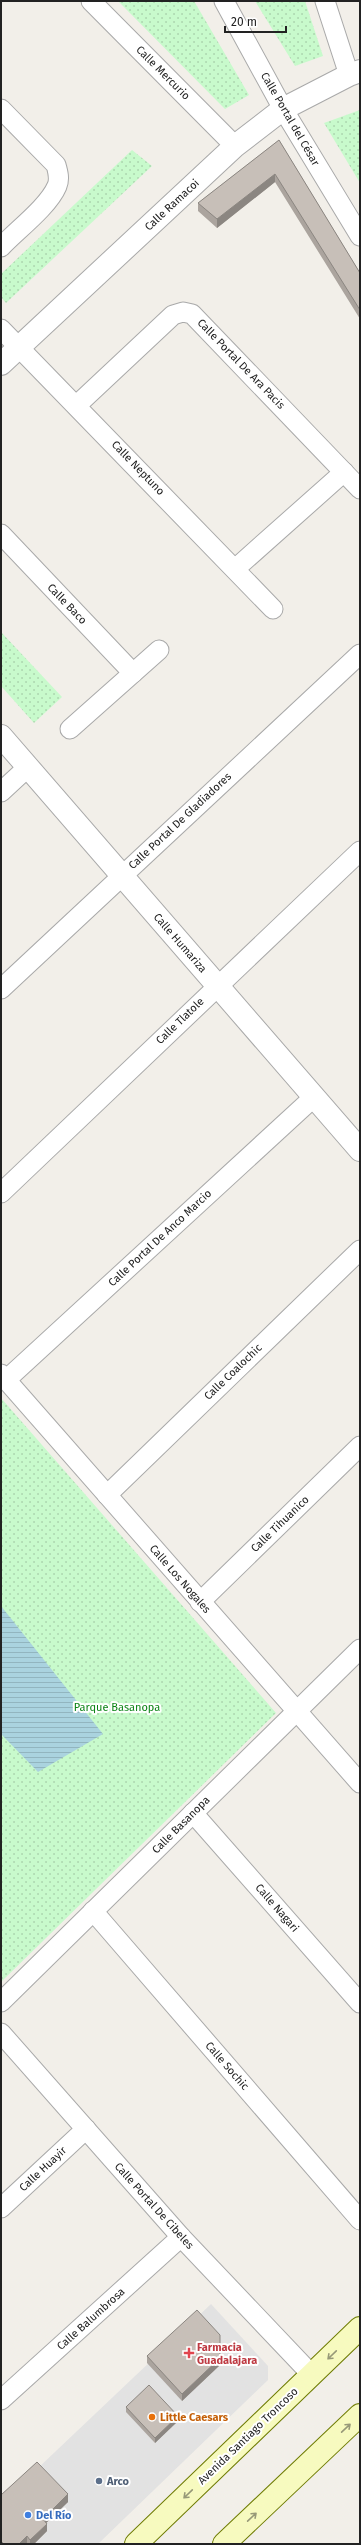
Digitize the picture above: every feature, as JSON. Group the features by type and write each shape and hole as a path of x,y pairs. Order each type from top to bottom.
{"main road":[{"name":"Avenida Santiago Troncoso","path":"136,2544 360,2328"},
{"path":"224,2544 360,2415"}],"street":[{"name":"Calle Mercurio","path":"91,1 235,146"},
{"name":"Calle Portal del César","path":"224,1 283,109 360,236"},
{"path":"325,1 354,73"},
{"name":"Calle Ramacoi","path":"1,364 235,146 283,109 354,73"},
{"path":"1,109 56,165 59,176 57,186 48,199 1,247"},
{"name":"Calle Portal De Ara Pacis","path":"77,406 173,315 183,312 199,320 360,489"},
{"name":"Calle Neptuno","path":"1,329 273,609"},
{"path":"235,569 344,472"},
{"name":"Calle Baco","path":"1,534 133,673"},
{"path":"70,729 159,650"},
{"name":"Calle Portal De Gladiadores","path":"1,989 121,875 360,654"},
{"name":"Calle Humariza","path":"1,736 360,1150"},
{"path":"1,792 28,767"},
{"name":"Calle Tlatole","path":"1,1193 217,985 360,851"},
{"name":"Calle Portal De Anco Marcio","path":"3,1377 314,1097"},
{"name":"Calle Coalochic","path":"107,1495 360,1250"},
{"name":"Calle Los Nogales","path":"3,1377 360,1783"},
{"name":"Calle Tihuanico","path":"200,1602 360,1446"},
{"name":"Calle Basanopa","path":"1,2002 360,1649"},
{"name":"Calle Nagari","path":"193,1813 360,2003"},
{"name":"Calle Sochic","path":"93,1911 360,2220"},
{"name":"Calle Portal De Cibeles","path":"1,2032 181,2237 312,2375"},
{"name":"Calle Huayir","path":"1,2208 86,2129"},
{"name":"Calle Balumbrosa","path":"1,2400 181,2237"}],"green space":[{"path":"118,1 194,1 249,95 225,109"},
{"path":"255,1 305,1 323,56 295,66"},
{"path":"360,110 360,183 324,123"},
{"path":"132,150 152,166 6,303 1,297 1,274"},
{"path":"1,632 62,697 34,723 1,686"},
{"name":"Parque Basanopa","path":"1,1398 276,1713 1,1982"}],"shaded area":[{"path":"211,2304 268,2366 268,2380 98,2544 34,2544 37,2469"}],"water":[{"path":"1,1606 103,1734 38,1772 1,1734"}],"building":[{"path":"279,140 360,273 360,310 275,174 217,219 198,203"},
{"name":"Farmacia Guadalajara","path":"197,2310 220,2335 220,2358 182,2394 147,2356"},
{"name":"Little Caesars","path":"149,2385 178,2416 155,2438 126,2407"},
{"name":"Del Río","path":"37,2462 68,2494 43,2519 47,2524 30,2540 27,2536 19,2544 4,2544 1,2541 1,2495"}],"place":[{"name":"Farmacia Guadalajara","path":"189,2353"},
{"name":"Little Caesars","path":"152,2417"},
{"name":"Arco","path":"99,2481"},
{"name":"Del Río","path":"28,2515"}]}
